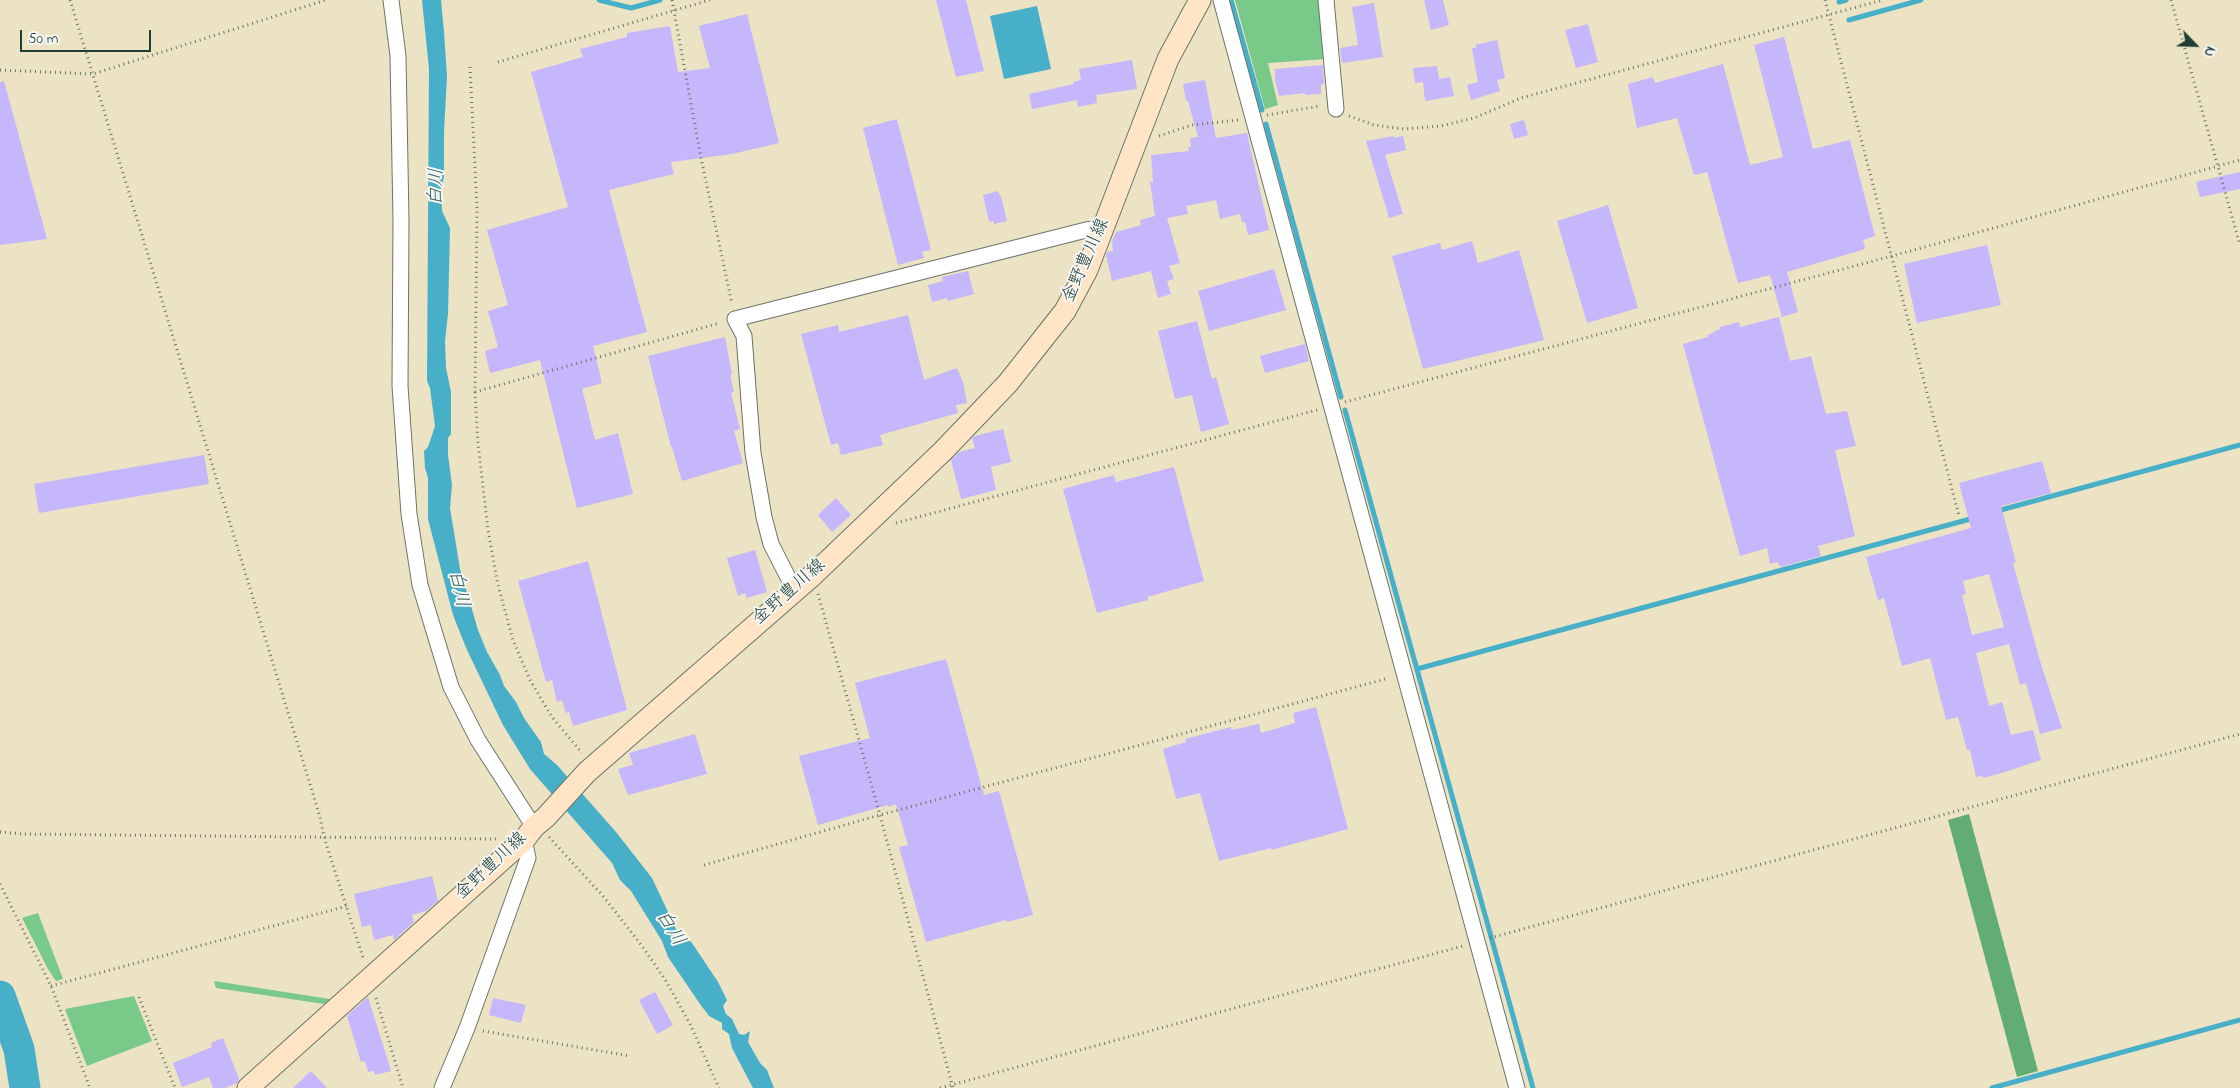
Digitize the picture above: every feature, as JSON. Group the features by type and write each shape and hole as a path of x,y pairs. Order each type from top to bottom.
{"main road":[{"name":"金野豊川線","path":"248,1088 535,828 590,769 794,589 813,575 944,451 1008,383 1065,311 1088,270 1168,59 1200,0"}],"street":[{"path":"391,0 398,56 401,220 400,395 409,514 420,585 452,687 478,740 535,828 528,858 442,1088"},
{"path":"1221,0 1251,119 1332,406 1517,1088"},
{"path":"1326,0 1336,109"},
{"path":"794,589 771,544 764,517 753,453 744,336 735,319 1086,230 1103,228"}],"path":[{"path":"70,0 320,817 324,837"},
{"path":"0,70 93,74 326,0"},
{"path":"475,392 735,319 701,158 672,0"},
{"path":"498,62 710,0"},
{"path":"1825,0 1960,516"},
{"path":"1135,144 1192,125 1251,119 1322,105 1374,125 1404,129 1441,126 1474,118 1521,98 1883,0"},
{"path":"2171,0 2240,245"},
{"path":"470,67 477,209 475,392 478,444 488,530 498,585 513,640 530,680 552,717 590,769"},
{"path":"892,524 1892,256 2240,160"},
{"path":"813,575 880,815 952,1086"},
{"path":"704,865 880,815 1405,674"},
{"path":"940,1088 2240,734"},
{"path":"0,832 23,834 324,837 535,828 548,836 597,889 666,980 690,1024 718,1088"},
{"path":"0,884 51,986 90,1088"},
{"path":"51,986 347,906"},
{"path":"139,997 175,1088"},
{"path":"466,1028 630,1056"}],"green space":[{"path":"1235,0 1321,0 1327,59 1268,63 1278,105 1265,109"},
{"path":"1969,814 2038,1071 2017,1077 1948,820"},
{"path":"38,913 63,979 56,981 22,918"},
{"path":"214,981 336,1000 331,1005 216,988"},
{"path":"134,996 152,1041 87,1066 65,1009"}],"water":[{"name":"白川","path":"422,0 441,0 444,32 447,76 444,177 441,188 442,211 450,228 448,314 445,341 446,368 451,392 451,434 448,438 452,485 450,508 460,569 478,630 504,686 541,742 544,754 557,765 616,832 652,878 676,929 692,943 718,982 727,1000 723,1006 726,1014 732,1019 739,1034 744,1035 750,1031 748,1042 760,1063 767,1070 774,1088 753,1088 732,1048 729,1034 722,1029 722,1023 709,1016 700,1004 668,957 662,941 631,891 620,880 612,863 530,769 503,725 467,650 453,615 428,519 428,478 425,468 424,451 428,447 435,426 430,388 427,381 429,69"},
{"path":"1037,6 1051,69 1004,79 990,16"}],"building":[{"path":"936,0 966,0 984,71 956,77"},
{"path":"1424,0 1443,0 1449,25 1431,30"},
{"path":"1374,3 1383,57 1342,63 1340,48 1358,45 1352,7"},
{"path":"747,14 779,143 732,154 671,162 674,174 609,190 647,332 593,346 602,383 582,389 595,440 618,433 633,494 577,508 540,360 490,373 485,351 498,347 488,311 508,305 487,230 568,207 531,72 583,57 580,49 627,37 627,33 670,26 678,72 710,68 699,26"},
{"path":"1588,24 1598,62 1576,68 1565,30"},
{"path":"1784,37 1813,149 1850,140 1875,236 1863,240 1865,248 1862,250 1787,272 1798,312 1782,317 1770,275 1738,283 1707,172 1694,175 1677,118 1637,128 1628,84 1653,77 1655,83 1723,64 1750,165 1783,157 1754,45"},
{"path":"1497,40 1505,78 1497,80 1500,91 1471,100 1467,85 1478,82 1472,48 1476,48 1475,45"},
{"path":"1132,60 1137,89 1096,95 1097,103 1078,107 1077,100 1032,109 1029,94 1074,84 1073,82 1081,80 1079,69"},
{"path":"1323,65 1324,84 1321,84 1321,94 1305,95 1305,93 1279,96 1275,81 1275,69"},
{"path":"1437,66 1439,79 1450,77 1454,96 1425,101 1423,82 1415,83 1413,68"},
{"path":"1205,80 1216,138 1247,133 1269,230 1248,235 1245,222 1242,222 1240,214 1220,219 1216,200 1186,206 1188,214 1167,218 1180,263 1169,266 1174,279 1167,281 1171,294 1158,298 1151,271 1112,281 1106,255 1107,252 1113,251 1112,241 1116,232 1141,225 1140,220 1155,216 1150,182 1153,182 1151,155 1189,151 1188,147 1191,147 1190,138 1198,137 1188,101 1186,101 1183,84"},
{"path":"4,81 47,239 0,245 0,82"},
{"path":"897,119 931,250 922,252 924,258 898,265 863,128"},
{"path":"1524,120 1528,135 1514,139 1510,124"},
{"path":"1394,136 1394,138 1403,136 1406,150 1385,155 1403,214 1389,218 1366,141"},
{"path":"2240,172 2240,189 2200,197 2196,182"},
{"path":"998,191 1007,221 994,224 993,221 989,222 983,195"},
{"path":"1608,205 1638,308 1587,323 1557,221"},
{"path":"1472,241 1478,263 1519,250 1544,340 1423,369 1392,256 1440,243 1442,250"},
{"path":"1987,245 2001,305 1917,323 1904,264"},
{"path":"1274,269 1286,310 1209,331 1198,291"},
{"path":"968,271 974,294 948,301 947,298 932,302 928,285 943,281 942,277"},
{"path":"908,315 924,380 957,368 963,382 967,403 956,405 958,413 880,435 883,445 841,455 838,443 831,445 801,334 838,325 839,332"},
{"path":"1779,317 1790,361 1811,356 1826,414 1847,411 1856,446 1835,450 1855,536 1818,546 1821,556 1780,567 1778,562 1770,564 1767,548 1740,556 1683,344 1708,337 1708,335 1720,329 1720,327 1739,322 1740,327"},
{"path":"1197,321 1212,379 1216,377 1229,424 1201,432 1192,395 1175,399 1158,331"},
{"path":"725,337 734,392 731,393 740,429 734,431 743,463 682,481 671,447 648,356"},
{"path":"1305,344 1309,361 1265,373 1260,356"},
{"path":"1003,429 1011,462 991,467 996,490 961,499 951,460 959,452 975,448 972,438 975,436"},
{"path":"204,455 209,484 39,513 34,484"},
{"path":"2042,461 2051,493 2001,506 2016,562 2013,563 2040,661 2062,728 2040,734 2026,683 2020,685 2009,644 1976,653 1989,706 2002,702 2011,735 2033,730 2041,760 1983,778 1982,776 1976,777 1970,750 1967,750 1958,717 1946,720 1930,658 1902,666 1884,598 1878,600 1866,557 1971,528 1959,483","holes":["1989,574 2004,627 1972,635 1962,595 1966,594 1963,581"]},
{"path":"1174,467 1204,581 1147,597 1148,600 1097,613 1063,489 1114,475 1116,482"},
{"path":"836,498 851,515 832,532 818,515"},
{"path":"755,550 767,592 747,598 745,593 738,596 727,558"},
{"path":"588,561 627,710 573,726 569,712 566,713 562,700 557,702 552,680 546,682 518,581"},
{"path":"946,659 984,795 999,791 1033,915 1007,922 1006,920 926,942 899,847 908,845 896,804 818,825 799,756 870,738 855,683"},
{"path":"1316,707 1348,829 1271,850 1271,848 1219,861 1200,793 1176,799 1163,749 1186,742 1185,739 1231,727 1232,730 1259,724 1261,733 1295,723 1293,713"},
{"path":"695,734 707,774 628,795 618,769 633,765 629,753"},
{"path":"432,876 438,901 426,911 412,915 414,922 394,940 393,935 374,940 371,925 362,927 354,894"},
{"path":"655,992 673,1025 657,1034 639,1000"},
{"path":"368,997 391,1071 375,1075 374,1071 368,1072 365,1061 361,1062 347,1016"},
{"path":"493,998 526,1005 521,1023 489,1015"},
{"path":"223,1038 239,1079 237,1083 225,1088 213,1088 209,1077 182,1087 173,1063 212,1047 211,1043"},
{"path":"311,1071 327,1088 293,1088"}],"waterway":[{"path":"599,0 631,8 660,0"},
{"path":"1231,0 1262,110"},
{"path":"1839,2 1846,0"},
{"path":"1849,20 1921,0"},
{"path":"1266,124 1341,397"},
{"path":"1345,410 1533,1088"},
{"path":"1997,511 2240,445"},
{"path":"1417,669 1974,518"},
{"path":"0,996 19,1049 25,1088"},
{"path":"1992,1088 2240,1020"}]}
